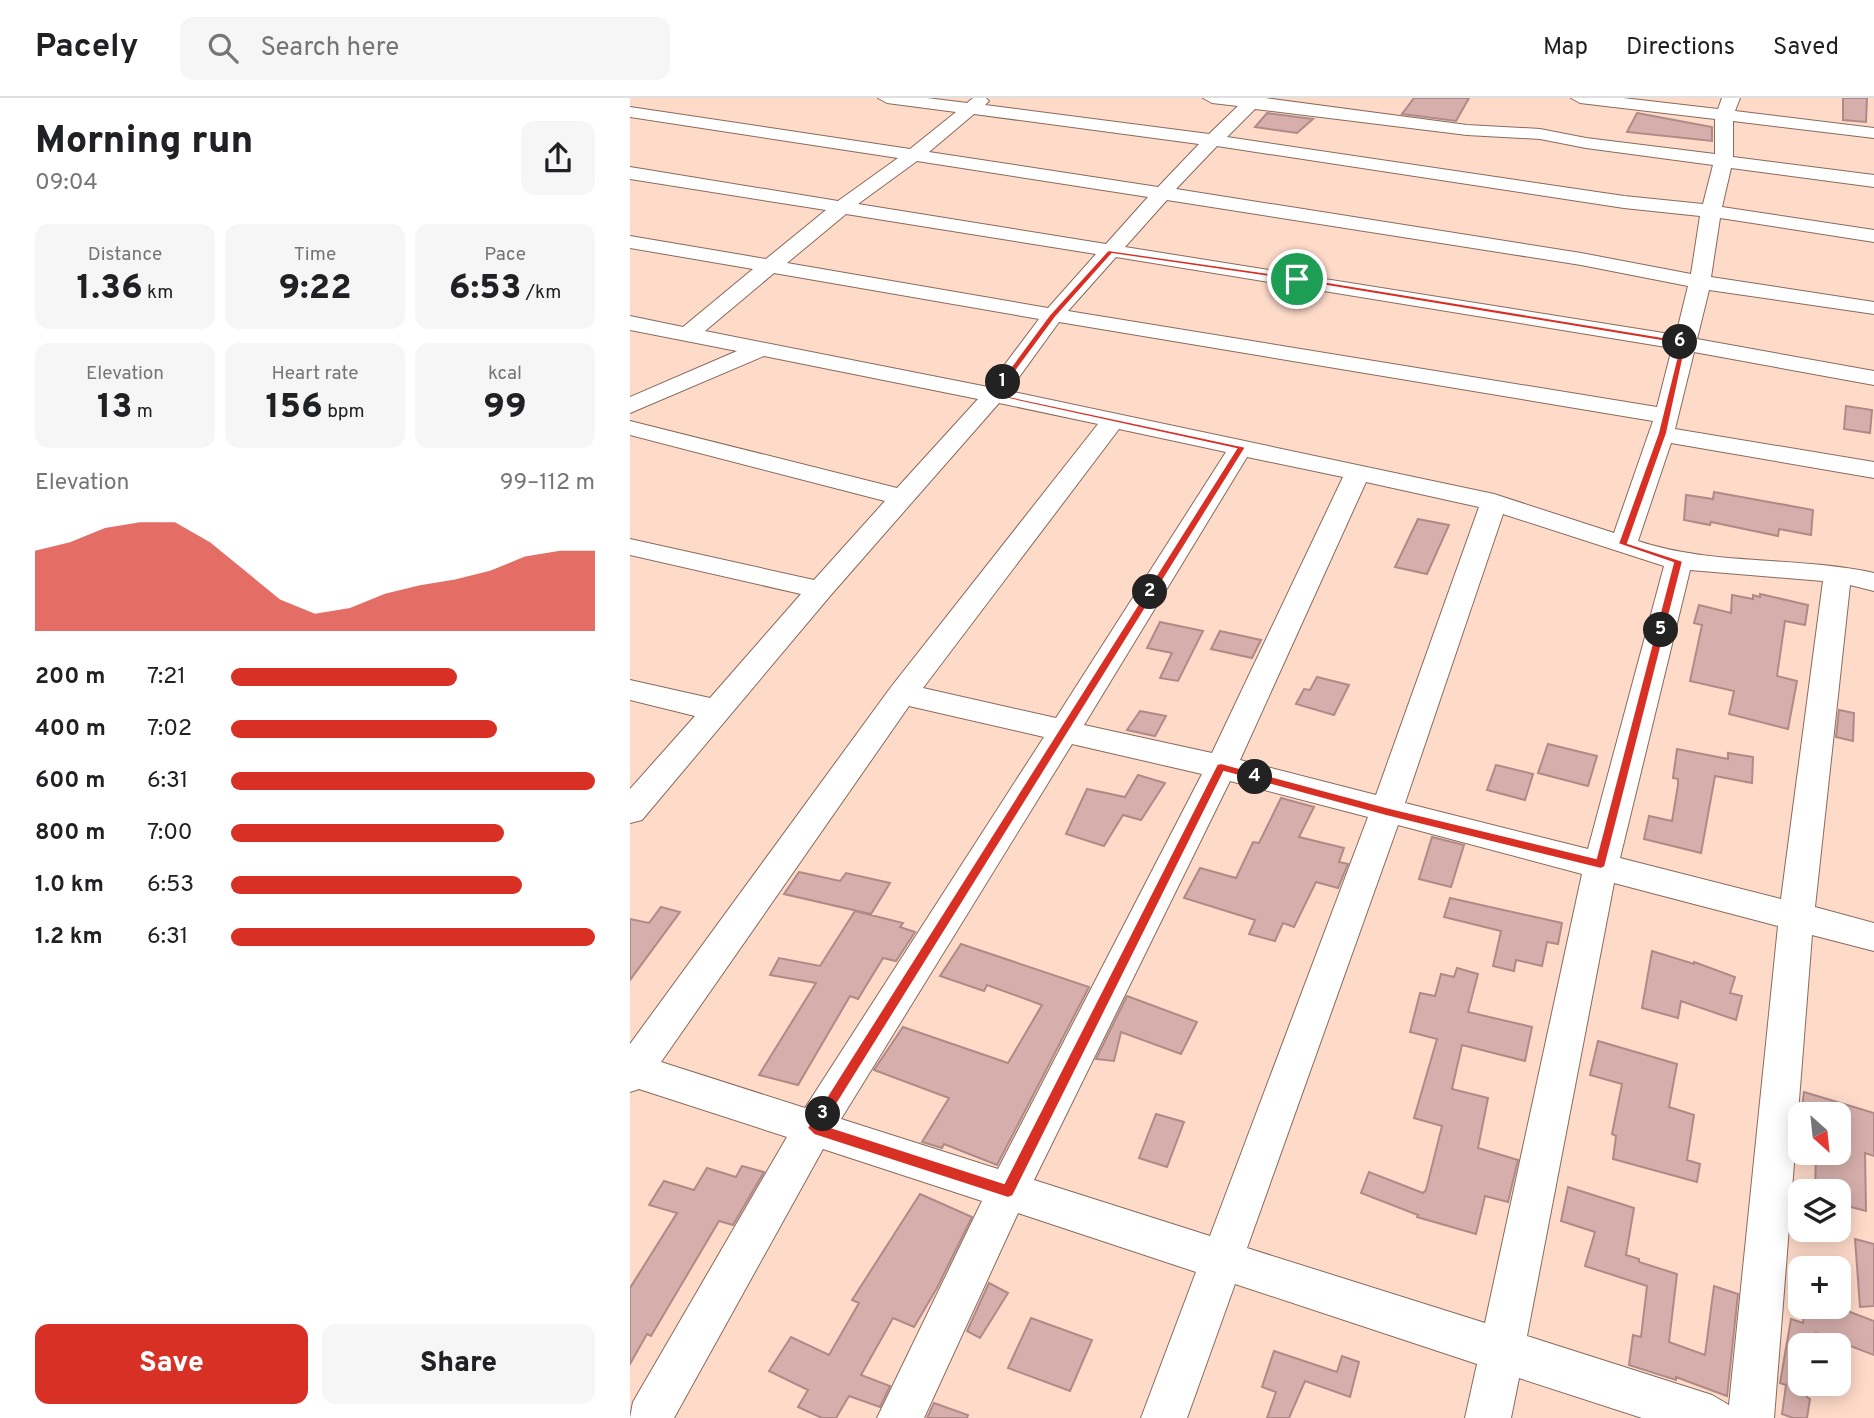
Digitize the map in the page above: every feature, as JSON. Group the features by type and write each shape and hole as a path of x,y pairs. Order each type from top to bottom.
{"street":[{"path":"887,98 977,104 1624,202 1711,211 1874,236"},
{"path":"1212,98 1253,101 1467,130 1540,134 1586,143 1874,181"},
{"path":"1580,98 1727,107 1874,133"},
{"path":"630,811 901,497 994,395 1053,316 1162,192 1253,101"},
{"path":"689,333 843,206 914,155 977,104"},
{"path":"678,118 698,105"},
{"path":"1623,544 1664,425 1700,282 1711,211 1724,160 1727,107"},
{"path":"630,112 1162,192 1581,259 1700,282 1874,308"},
{"path":"630,173 1110,252 1297,279 1684,343 1874,378"},
{"path":"630,242 1664,425 1874,470"},
{"path":"630,323 994,395 1494,502 1678,561 1838,574 1874,582"},
{"path":"630,406 761,349"},
{"path":"1112,422 902,694 631,1071 1712,1418"},
{"path":"630,428 725,450 901,497"},
{"path":"649,1418 814,1128 1241,447"},
{"path":"900,1418 1008,1191 1221,767 1358,473"},
{"path":"1164,1418 1386,812 1494,502"},
{"path":"630,547 820,590"},
{"path":"1488,1418 1601,864 1678,561"},
{"path":"1751,1418 1796,917 1838,574"},
{"path":"630,690 716,710"},
{"path":"902,694 1221,767 1874,937"}],"building":[{"path":"1414,98 1469,98 1456,121 1402,114"},
{"path":"1843,98 1867,98 1866,122 1843,120"},
{"path":"1267,113 1313,119 1297,133 1255,127"},
{"path":"1637,113 1712,127 1712,141 1627,132"},
{"path":"1846,406 1872,410 1870,433 1844,429"},
{"path":"1714,492 1813,510 1811,535 1779,529 1778,536 1711,522 1710,525 1684,520 1686,495 1713,499"},
{"path":"1418,519 1449,525 1427,574 1395,567"},
{"path":"1760,594 1808,605 1805,625 1785,621 1777,676 1797,681 1788,729 1729,714 1734,691 1690,681 1702,625 1694,623 1699,605 1731,613 1732,595 1753,599 1753,595 1760,597"},
{"path":"1160,622 1203,631 1178,681 1160,678 1172,653 1147,648"},
{"path":"1220,631 1261,640 1252,658 1211,649"},
{"path":"1317,677 1349,685 1334,715 1296,704 1304,689 1310,690"},
{"path":"1839,710 1854,713 1853,741 1836,737"},
{"path":"1140,711 1166,716 1155,736 1127,730"},
{"path":"1548,744 1597,756 1588,786 1538,773"},
{"path":"1677,749 1728,759 1728,753 1753,757 1752,783 1715,776 1701,853 1644,839 1649,816 1672,821 1678,785 1678,779 1673,778"},
{"path":"1496,765 1533,774 1525,800 1487,790"},
{"path":"1138,775 1165,783 1141,820 1123,815 1104,846 1066,834 1087,789 1125,797"},
{"path":"1281,798 1314,807 1299,837 1344,848 1339,862 1348,864 1338,888 1316,882 1294,927 1283,923 1275,941 1249,934 1255,920 1184,898 1200,868 1236,878 1253,842 1259,843"},
{"path":"1432,837 1464,845 1451,887 1419,879"},
{"path":"799,872 840,881 846,873 890,883 871,914 784,894"},
{"path":"1450,898 1562,923 1558,944 1547,942 1542,966 1516,960 1514,971 1493,966 1501,931 1444,917"},
{"path":"661,907 680,912 630,980 630,919 649,923"},
{"path":"855,911 903,923 900,927 915,932 896,961 883,958 858,999 850,996 798,1085 759,1075 816,983 770,975 779,958 820,966"},
{"path":"961,944 1089,987 997,1165 944,1144 942,1148 922,1142 949,1098 874,1070 903,1027 1008,1063 1042,1005 987,985 984,991 940,976"},
{"path":"1652,951 1735,977 1730,993 1742,996 1736,1020 1681,1001 1678,1018 1642,1008"},
{"path":"1457,968 1478,974 1468,1012 1532,1027 1525,1061 1462,1045 1452,1089 1488,1098 1478,1148 1518,1160 1508,1202 1485,1196 1476,1234 1417,1217 1418,1215 1361,1193 1369,1172 1423,1193 1426,1190 1442,1126 1414,1118 1437,1039 1410,1032 1420,993 1435,996 1441,974 1454,977"},
{"path":"1127,996 1197,1022 1181,1054 1121,1032 1114,1061 1096,1059"},
{"path":"1598,1041 1677,1064 1669,1107 1694,1115 1687,1160 1700,1164 1697,1182 1613,1159 1616,1136 1612,1134 1622,1084 1590,1075"},
{"path":"1804,1092 1837,1102 1803,1102"},
{"path":"1852,1106 1874,1113 1874,1156 1865,1153 1866,1211 1851,1207 1851,1179 1815,1179 1816,1166 1852,1166"},
{"path":"1156,1114 1184,1122 1167,1167 1139,1158"},
{"path":"742,1166 764,1172 733,1225 719,1221 651,1336 647,1334 630,1364 630,1288 677,1213 649,1205 664,1181 694,1190 707,1168 736,1177"},
{"path":"1568,1187 1634,1208 1626,1255 1677,1274 1669,1342 1705,1355 1714,1286 1738,1294 1727,1396 1676,1377 1676,1380 1629,1365 1633,1335 1641,1337 1647,1286 1585,1266 1595,1232 1561,1221"},
{"path":"920,1194 972,1217 937,1288 914,1327 893,1318 861,1375 890,1386 880,1407 849,1396 836,1418 822,1418 798,1407 808,1390 769,1371 791,1337 829,1355 859,1303 852,1300"},
{"path":"1855,1239 1874,1244 1874,1306 1860,1307"},
{"path":"989,1283 1008,1293 980,1338 967,1331"},
{"path":"1851,1312 1874,1321 1874,1355 1851,1346 1851,1333 1789,1333 1791,1319 1803,1323 1804,1319 1851,1319"},
{"path":"1031,1318 1092,1340 1070,1391 1008,1368"},
{"path":"1788,1336 1788,1396 1807,1396 1810,1399 1807,1418 1793,1418 1782,1414 1786,1385 1780,1383"},
{"path":"1274,1351 1337,1372 1342,1356 1359,1362 1350,1397 1305,1381 1289,1418 1267,1418 1276,1392 1262,1387"},
{"path":"934,1403 968,1415 967,1418 927,1418"}],"route":[{"path":"1110,252 1297,279 1684,343 1662,433 1623,544 1678,561 1601,864 1386,812 1221,767 1008,1191 814,1128 1241,447 1112,422 994,395 1053,316 1110,252"}]}
